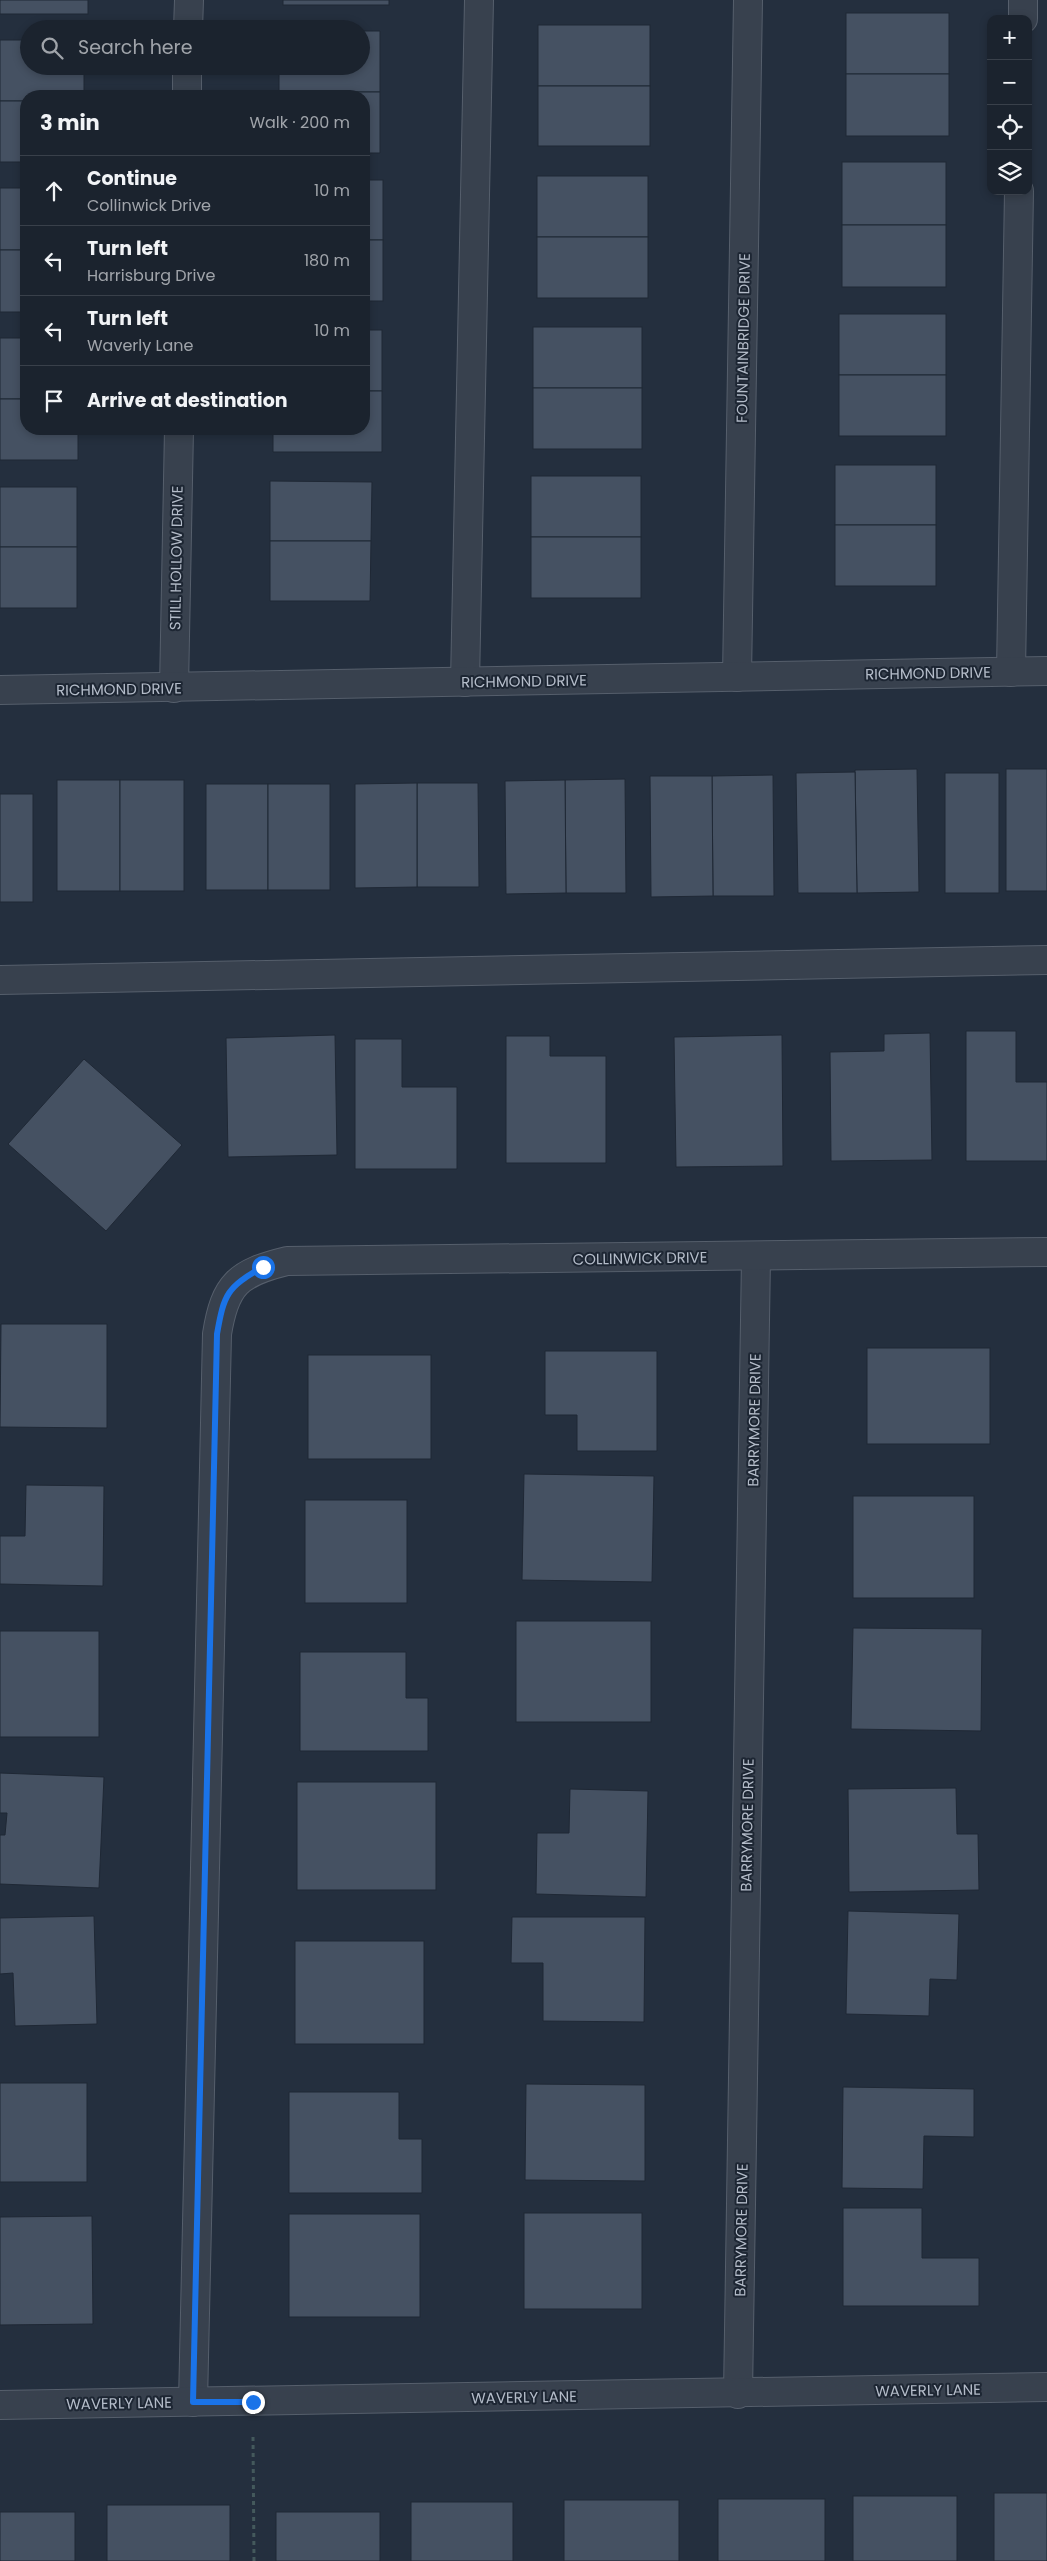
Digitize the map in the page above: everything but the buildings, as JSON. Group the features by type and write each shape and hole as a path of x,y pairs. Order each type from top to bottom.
{"street":[{"path":"188,20 189,0"},
{"path":"465,682 479,0"},
{"name":"FOUNTAINBRIDGE DRIVE","path":"737,677 748,0"},
{"path":"1022,15 1023,0"},
{"path":"187,90 188,75"},
{"path":"1011,672 1019,195"},
{"name":"STILL HOLLOW DRIVE","path":"174,688 179,435"},
{"name":"RICHMOND DRIVE","path":"0,690 1047,671"},
{"path":"0,980 1047,960"},
{"name":"COLLINWICK DRIVE","path":"193,2402 217,1334 226,1296 237,1282 263,1267 287,1261 1047,1252"},
{"name":"BARRYMORE DRIVE","path":"738,2394 756,1256"},
{"name":"WAVERLY LANE","path":"0,2405 738,2394 1047,2387"}],"path":[{"path":"253,2402 254,2561"}],"route":[{"path":"253,2402 193,2402 217,1334 226,1296 237,1282 263,1267"}]}
